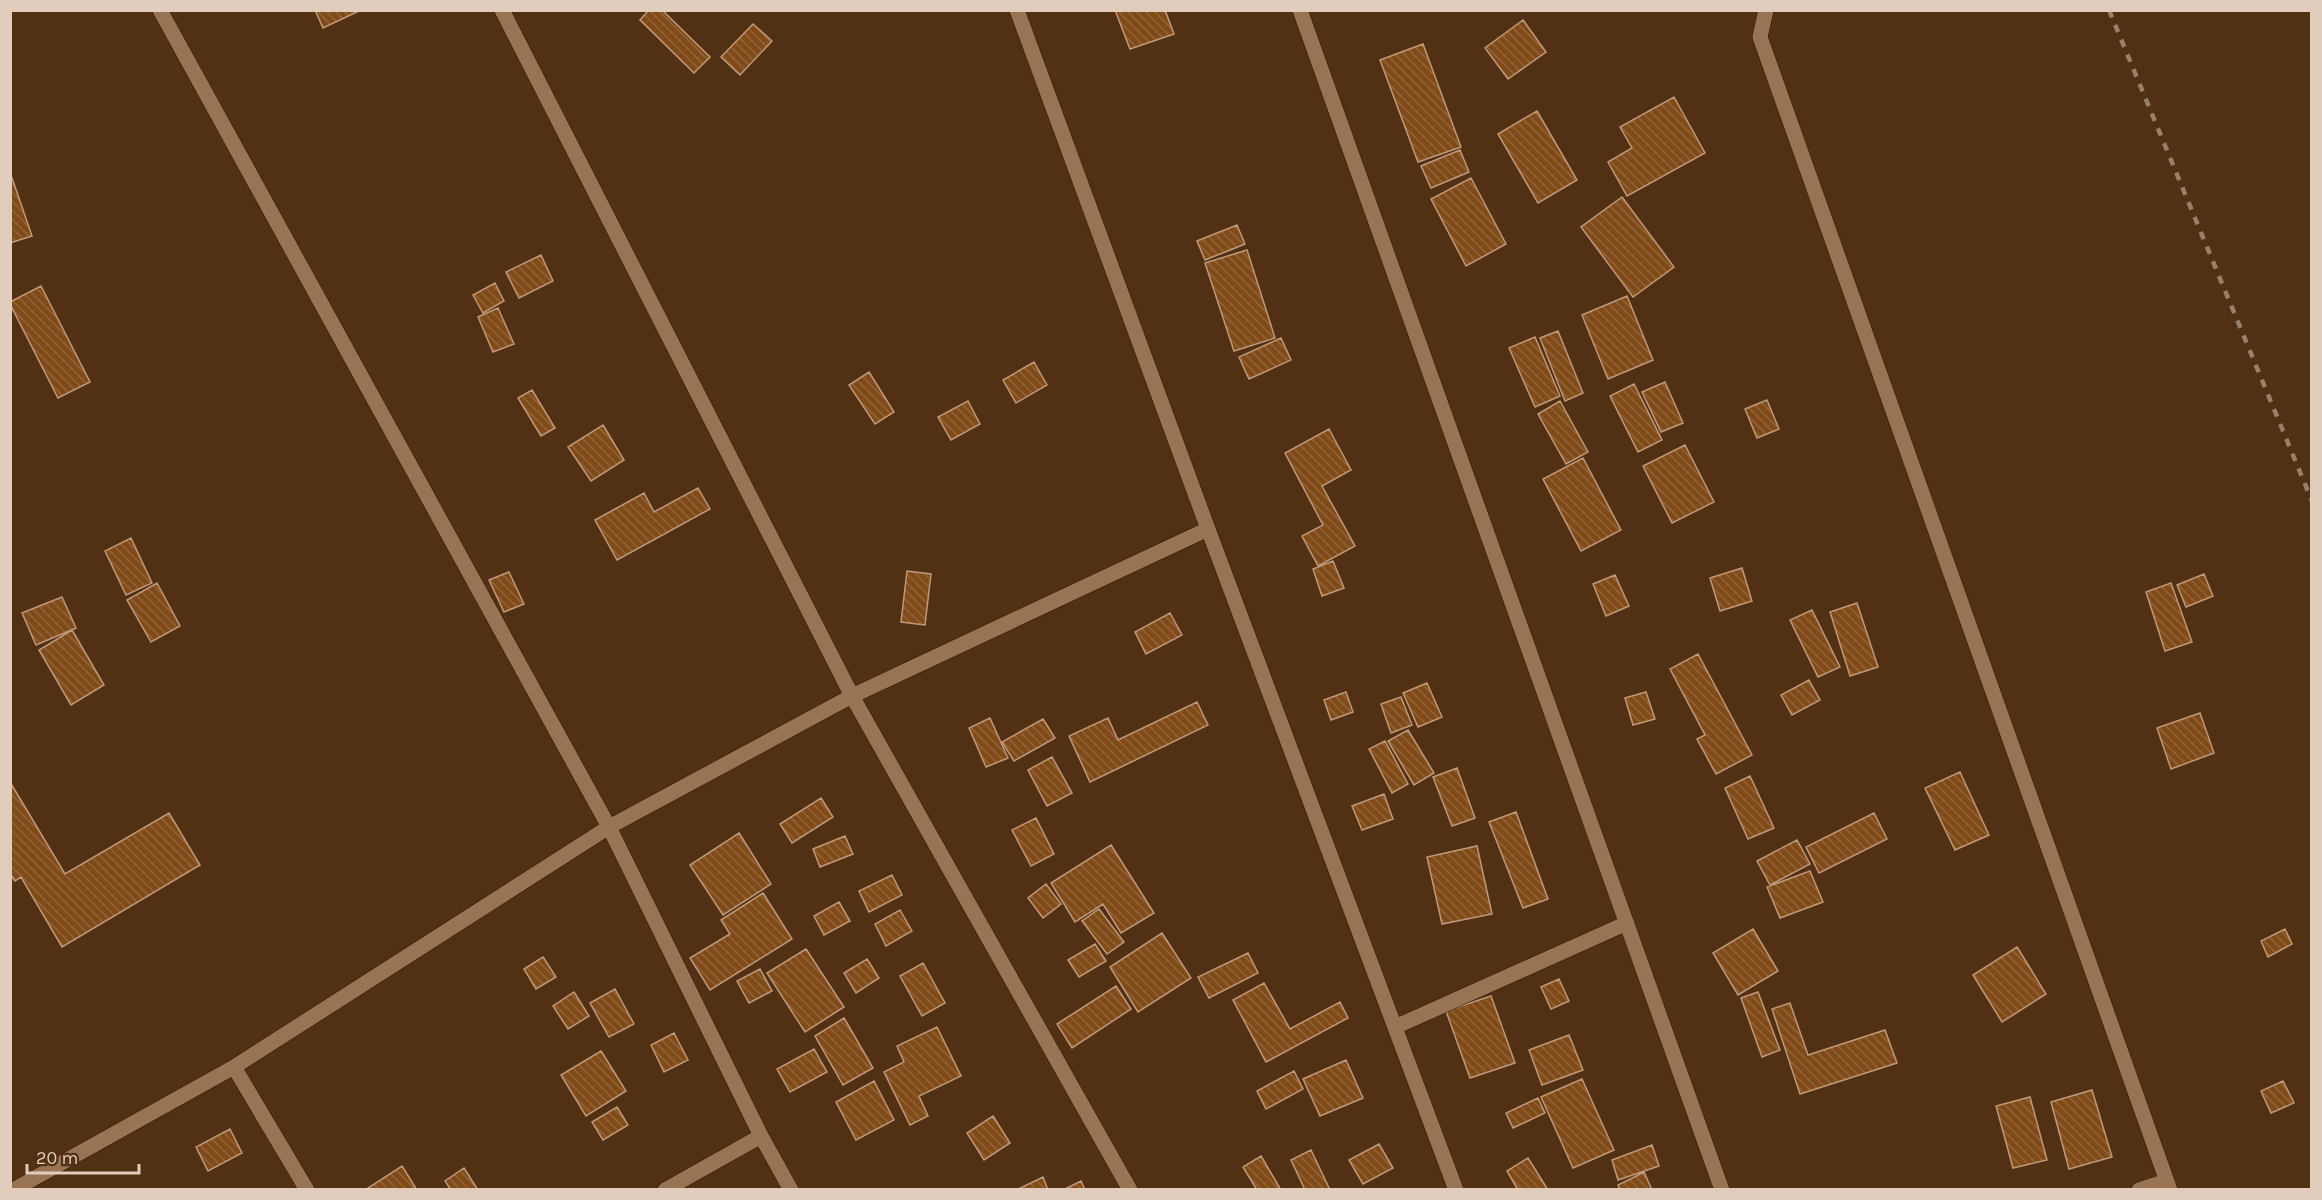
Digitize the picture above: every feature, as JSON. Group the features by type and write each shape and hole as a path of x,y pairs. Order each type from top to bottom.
{"street":[{"path":"160,10 609,827 761,1136 791,1190"},
{"path":"502,10 852,696 1130,1190"},
{"path":"1017,10 1208,529 1456,1190"},
{"path":"1300,10 1722,1190"},
{"path":"1766,10 1760,37 2169,1185 2139,1190"},
{"path":"13,1190 234,1067 609,827 852,696 1208,529"},
{"path":"1395,1027 1627,923"},
{"path":"234,1067 307,1190"},
{"path":"665,1190 761,1136"}],"building":[{"path":"315,10 361,10 323,28"},
{"path":"649,10 662,10 710,57 694,73 640,20"},
{"path":"1115,10 1165,10 1174,34 1130,49"},
{"path":"1523,20 1546,52 1508,79 1485,48"},
{"path":"753,24 772,41 740,75 721,57"},
{"path":"1423,44 1461,147 1418,162 1380,60"},
{"path":"1674,97 1705,153 1627,196 1608,162 1632,148 1620,127"},
{"path":"1537,111 1577,180 1538,203 1498,134"},
{"path":"1460,150 1469,172 1431,188 1421,166"},
{"path":"10,172 32,236 10,243"},
{"path":"1471,178 1506,244 1466,266 1431,199"},
{"path":"1622,197 1674,267 1633,297 1581,227"},
{"path":"1237,225 1245,244 1205,260 1197,241"},
{"path":"1247,250 1275,338 1234,351 1205,263"},
{"path":"541,255 553,281 519,298 506,272"},
{"path":"495,283 504,301 483,313 473,295"},
{"path":"41,286 90,382 58,398 10,304"},
{"path":"1627,296 1653,360 1608,379 1582,315"},
{"path":"498,308 514,344 493,352 478,317"},
{"path":"1558,331 1583,393 1565,401 1540,338"},
{"path":"1535,337 1560,396 1535,407 1509,348"},
{"path":"1281,338 1291,360 1249,379 1239,357"},
{"path":"1034,362 1047,385 1016,403 1003,380"},
{"path":"869,372 894,412 875,424 849,385"},
{"path":"1665,382 1683,423 1661,432 1642,392"},
{"path":"1634,384 1662,440 1638,452 1610,396"},
{"path":"532,390 555,428 541,436 518,398"},
{"path":"1767,400 1779,429 1757,438 1745,409"},
{"path":"968,401 980,424 951,440 938,417"},
{"path":"1560,401 1588,452 1566,464 1538,414"},
{"path":"603,425 624,460 591,481 568,447"},
{"path":"1329,429 1351,470 1322,486 1355,546 1318,566 1302,536 1323,525 1285,453"},
{"path":"1685,445 1714,502 1672,523 1643,466"},
{"path":"1583,458 1621,530 1581,551 1543,479"},
{"path":"698,488 710,509 617,560 595,520 644,493 654,512"},
{"path":"131,538 152,583 126,595 105,551"},
{"path":"1333,561 1344,588 1322,596 1313,569"},
{"path":"1742,568 1752,601 1720,611 1710,578"},
{"path":"907,571 931,574 925,625 901,622"},
{"path":"509,572 524,604 504,612 489,580"},
{"path":"2204,574 2213,596 2186,607 2177,585"},
{"path":"1615,575 1629,606 1606,616 1593,584"},
{"path":"157,583 180,626 151,642 127,600"},
{"path":"2171,583 2192,642 2165,651 2146,592"},
{"path":"62,597 76,628 36,645 22,613"},
{"path":"1857,603 1878,667 1850,676 1830,612"},
{"path":"1812,610 1840,667 1818,677 1790,620"},
{"path":"1170,613 1182,635 1146,654 1135,632"},
{"path":"72,630 104,685 71,705 39,650"},
{"path":"1698,654 1752,755 1716,774 1697,739 1705,735 1670,669"},
{"path":"1809,680 1820,700 1792,715 1781,695"},
{"path":"1427,683 1442,717 1418,727 1403,693"},
{"path":"1346,692 1353,712 1331,720 1324,700"},
{"path":"1646,692 1655,719 1633,725 1625,698"},
{"path":"1401,697 1412,725 1391,733 1381,704"},
{"path":"1197,702 1208,725 1090,782 1069,736 1108,718 1118,740"},
{"path":"2200,713 2214,753 2171,769 2157,728"},
{"path":"990,718 1008,758 986,767 969,728"},
{"path":"1043,719 1055,738 1014,761 1002,742"},
{"path":"1408,730 1434,773 1414,785 1388,741"},
{"path":"1385,741 1408,784 1392,793 1369,749"},
{"path":"1052,757 1072,793 1047,806 1028,770"},
{"path":"1457,768 1475,818 1452,826 1433,777"},
{"path":"1960,772 1989,835 1955,850 1925,788"},
{"path":"1750,776 1774,828 1748,839 1725,788"},
{"path":"10,782 65,874 169,813 200,865 62,947 21,877 15,881 10,874"},
{"path":"1384,794 1393,819 1362,830 1352,806"},
{"path":"821,798 833,817 792,843 780,824"},
{"path":"1516,812 1548,899 1523,908 1489,822"},
{"path":"1874,813 1887,839 1819,873 1806,847"},
{"path":"1036,818 1054,854 1031,866 1012,830"},
{"path":"739,833 771,884 723,915 690,865"},
{"path":"845,836 853,854 820,867 813,849"},
{"path":"1797,840 1810,864 1770,885 1757,861"},
{"path":"1111,845 1154,913 1121,933 1103,904 1075,922 1051,883"},
{"path":"1477,846 1492,914 1442,924 1427,857"},
{"path":"1810,871 1823,902 1780,918 1767,887"},
{"path":"892,875 902,895 869,912 859,891"},
{"path":"1046,884 1061,904 1043,918 1028,898"},
{"path":"763,893 792,939 710,990 690,958 730,934 721,920"},
{"path":"839,902 850,921 824,935 814,916"},
{"path":"1099,909 1124,942 1107,954 1082,921"},
{"path":"900,910 912,931 886,946 875,924"},
{"path":"1753,929 1778,971 1738,995 1713,953"},
{"path":"2285,929 2292,944 2268,957 2261,941"},
{"path":"1162,933 1191,978 1138,1012 1110,967"},
{"path":"1095,944 1106,961 1079,977 1068,960"},
{"path":"2017,947 2046,994 2002,1022 1973,975"},
{"path":"806,949 844,1007 805,1032 767,973"},
{"path":"1248,953 1258,973 1209,998 1198,977"},
{"path":"543,957 556,977 536,989 524,969"},
{"path":"867,959 879,978 856,993 844,973"},
{"path":"923,963 945,1003 922,1016 900,976"},
{"path":"760,969 772,991 749,1003 737,981"},
{"path":"1559,979 1569,1001 1551,1009 1541,987"},
{"path":"1264,983 1290,1029 1340,1002 1348,1018 1266,1062 1233,1000"},
{"path":"1116,986 1131,1009 1072,1048 1057,1024"},
{"path":"615,989 634,1024 609,1037 590,1003"},
{"path":"574,992 589,1016 568,1029 553,1006"},
{"path":"1758,992 1780,1050 1762,1057 1741,998"},
{"path":"1491,996 1515,1063 1470,1078 1446,1011"},
{"path":"1790,1003 1808,1055 1885,1030 1897,1063 1800,1094 1772,1009"},
{"path":"844,1018 873,1068 843,1085 815,1036"},
{"path":"937,1027 961,1076 919,1096 928,1116 910,1125 884,1072 904,1062 897,1046"},
{"path":"674,1033 688,1060 664,1072 651,1045"},
{"path":"1569,1035 1583,1070 1542,1085 1529,1050"},
{"path":"814,1049 827,1072 790,1092 777,1069"},
{"path":"601,1051 626,1091 586,1116 561,1075"},
{"path":"1346,1060 1363,1098 1320,1116 1303,1079"},
{"path":"1294,1071 1303,1089 1266,1109 1257,1091"},
{"path":"1582,1079 1614,1150 1573,1168 1541,1097"},
{"path":"874,1081 894,1120 856,1140 836,1102"},
{"path":"2283,1081 2294,1103 2271,1113 2261,1091"},
{"path":"2092,1090 2112,1157 2069,1169 2051,1102"},
{"path":"2030,1097 2047,1160 2013,1168 1996,1106"},
{"path":"1538,1098 1545,1113 1513,1128 1506,1113"},
{"path":"617,1107 628,1125 603,1140 592,1122"},
{"path":"993,1116 1010,1143 984,1160 967,1133"},
{"path":"230,1129 242,1153 208,1171 196,1147"},
{"path":"1379,1144 1393,1168 1363,1184 1349,1160"},
{"path":"1652,1145 1659,1166 1618,1180 1612,1160"},
{"path":"1311,1150 1330,1190 1305,1190 1291,1160"},
{"path":"1261,1156 1281,1190 1257,1190 1243,1167"},
{"path":"1528,1158 1548,1190 1518,1190 1507,1171"},
{"path":"402,1166 417,1190 365,1190"},
{"path":"464,1168 478,1190 451,1190 445,1181"},
{"path":"1644,1172 1652,1190 1620,1190 1618,1185"},
{"path":"1043,1177 1048,1190 1016,1190"},
{"path":"1081,1181 1085,1190 1063,1190"}],"railway":[{"path":"2109,10 2312,501"}]}
